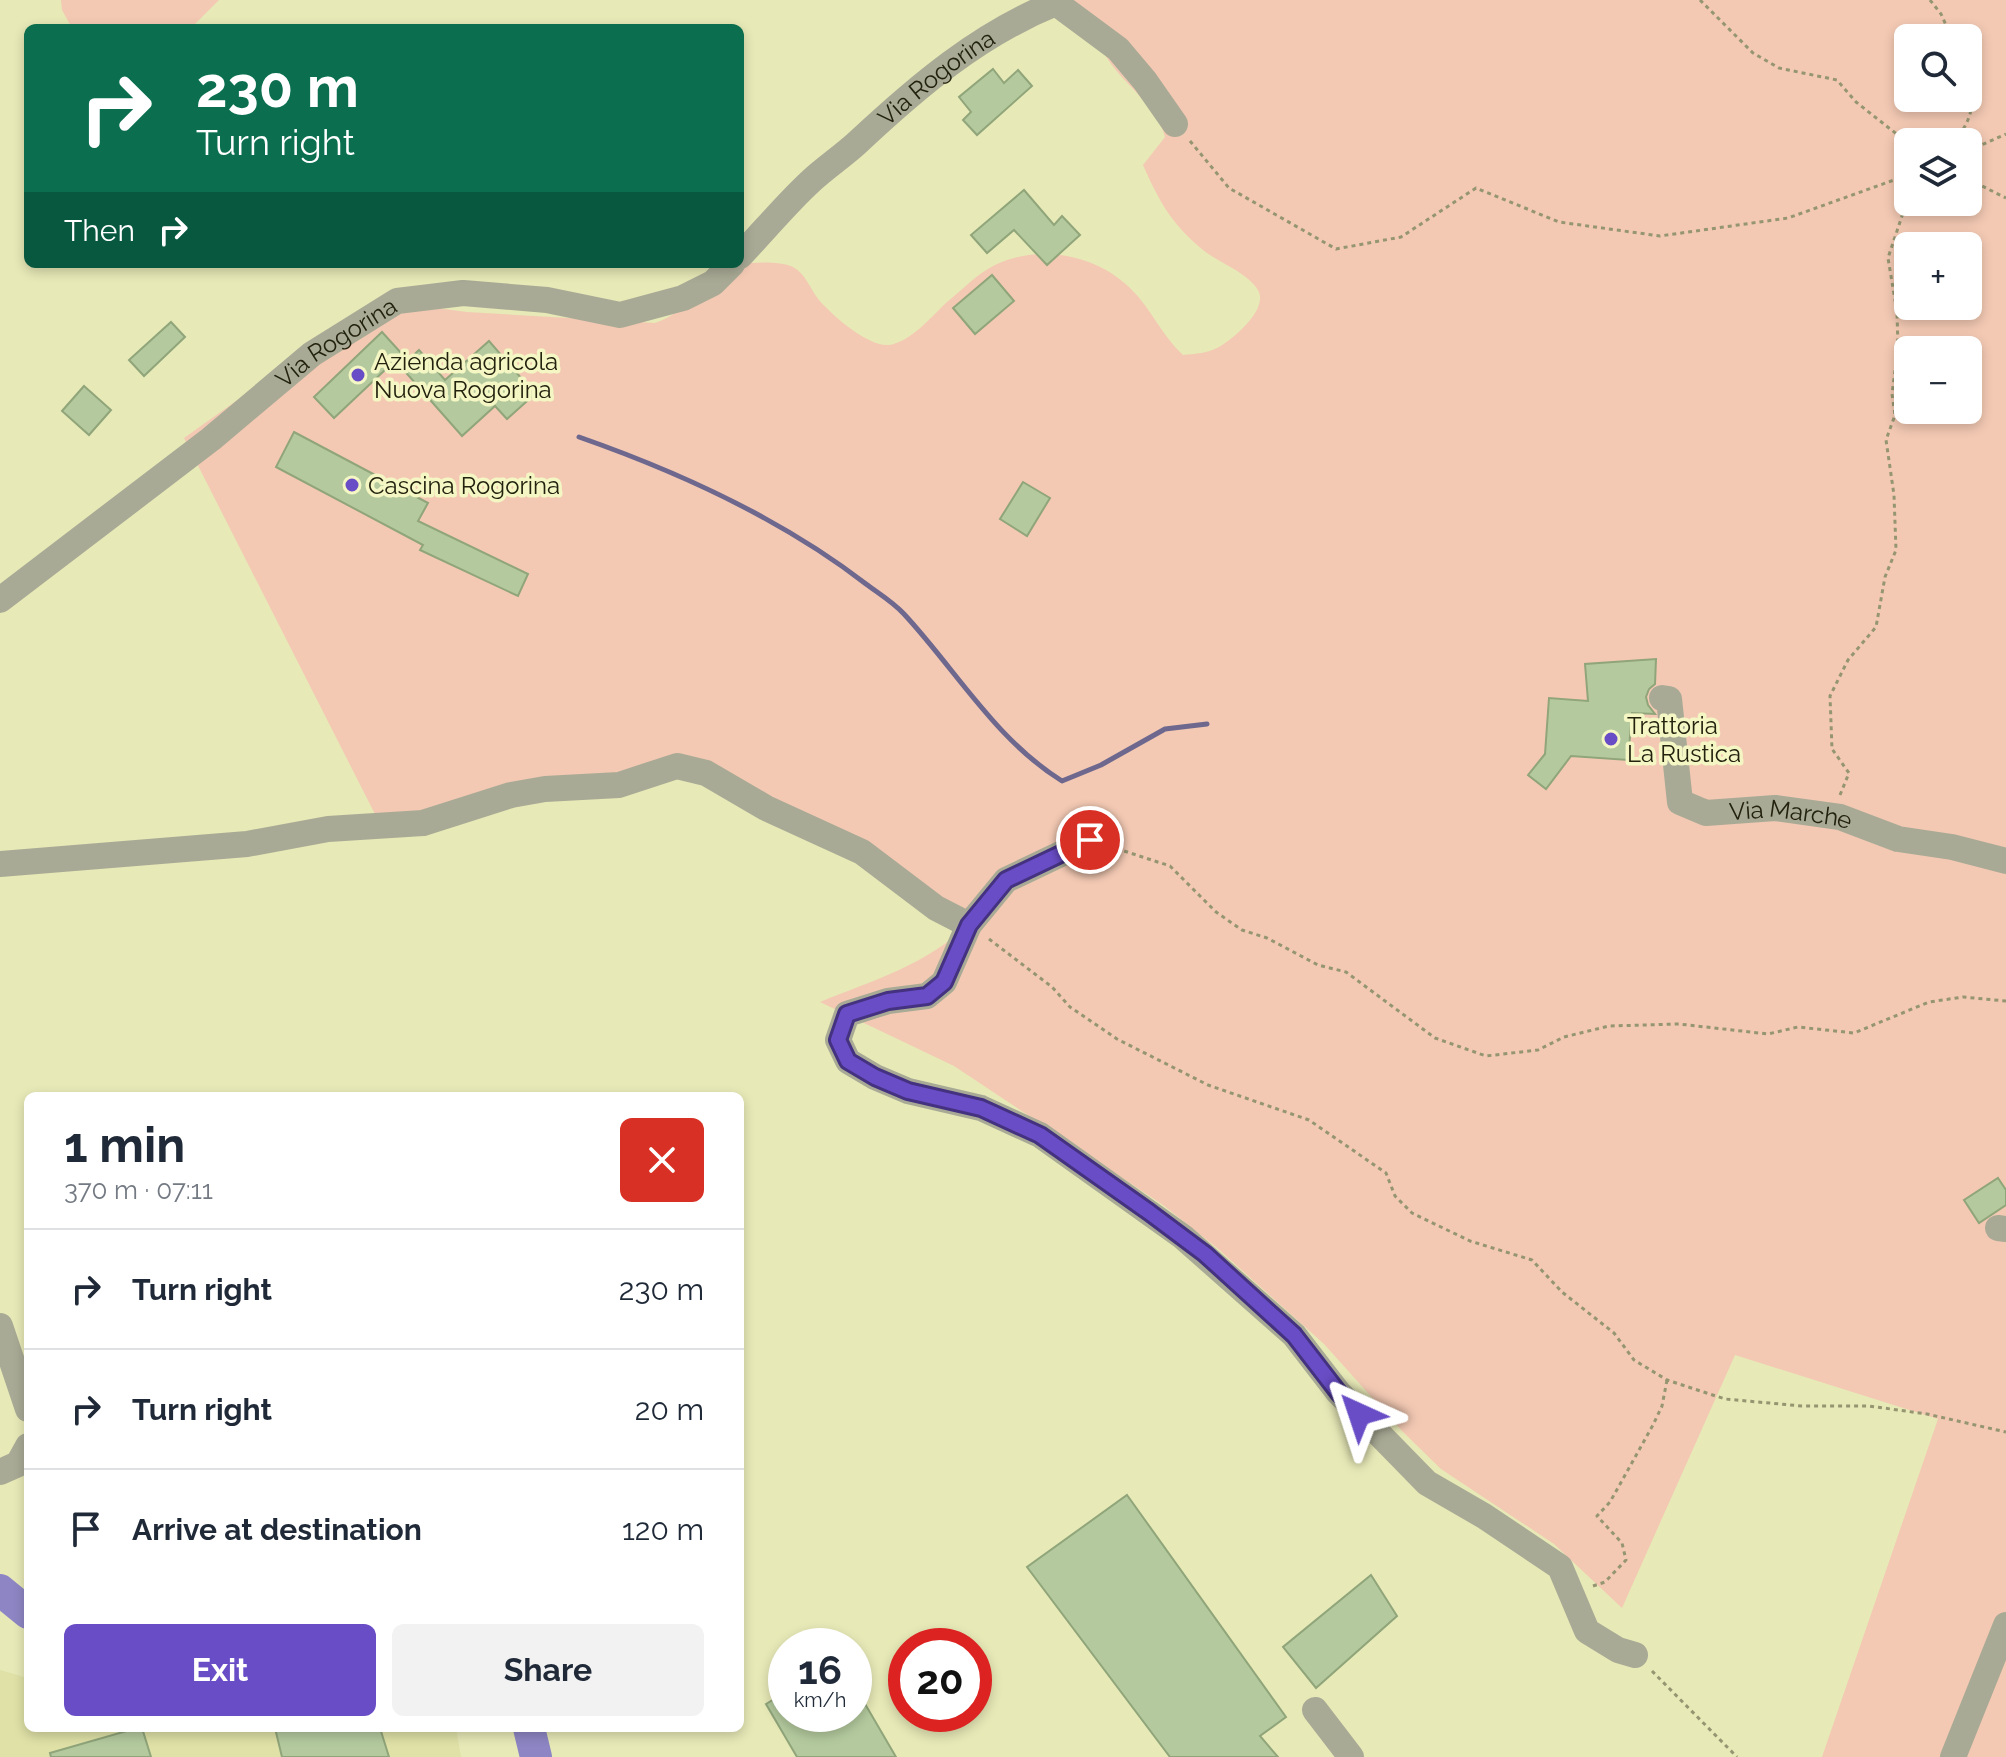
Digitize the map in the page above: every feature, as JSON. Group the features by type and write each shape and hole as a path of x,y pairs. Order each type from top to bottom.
{"street":[{"name":"Via Rogorina","path":"744,252 810,181 855,146 909,94 958,56 1054,1 1118,49 1175,124"},
{"name":"Via Rogorina","path":"0,600 211,439 312,354 397,301 463,293 547,300 620,315 683,298 713,283 728,268"},
{"name":"Via Marche","path":"1662,698 1669,699 1680,802 1706,813 1775,808 1840,817 1898,839 1952,847 2006,861"},
{"path":"0,864 231,846 328,829 423,823 511,795 545,789 619,785 677,766 706,773 766,808 862,852 936,908 969,925"},
{"path":"1090,840 1006,880 969,925 944,982 927,996 888,1001 847,1014 838,1040 848,1061 908,1091 981,1108 1040,1135 1183,1237 1294,1335 1338,1392 1427,1483 1484,1516 1560,1567 1587,1631 1618,1650 1635,1655"},
{"path":"0,1326 24,1397"},
{"path":"0,1472 18,1464 24,1453"},
{"path":"1953,1757 2006,1625"},
{"path":"1315,1710 1351,1757"}],"path":[{"path":"1700,0 1753,53 1779,68 1837,80 1856,102 1894,132"},
{"path":"1930,0 1946,24"},
{"path":"1175,124 1229,188 1336,249 1401,237 1476,188 1559,222 1660,236 1788,218 1894,180"},
{"path":"1982,145 2006,134"},
{"path":"1982,186 2006,198"},
{"path":"1840,817 1837,802 1849,773 1832,749 1830,696 1848,660 1876,627 1885,577 1896,550 1894,495 1886,440 1895,415 1892,394 1898,348 1888,258 1902,216"},
{"path":"1090,840 1170,866 1216,912 1242,930 1267,938 1318,965 1346,972 1435,1038 1486,1056 1538,1050 1564,1037 1609,1026 1679,1024 1768,1034 1798,1027 1854,1033 1929,1002 1963,997 2006,1001"},
{"path":"969,925 984,933 996,946 1052,987 1070,1007 1117,1039 1208,1085 1309,1120 1386,1173 1395,1196 1412,1213 1470,1241 1532,1260 1562,1292 1614,1333 1634,1360 1667,1380 1725,1399 1802,1406 1869,1406 1927,1414 2006,1432"},
{"path":"1593,1586 1605,1582 1626,1560 1622,1543 1597,1516 1610,1502 1653,1425 1662,1406 1667,1380"},
{"path":"1635,1655 1737,1757"}],"shaded area":[{"path":"61,0 219,0 195,24 70,24 62,10"},
{"path":"1074,0 2006,0 2006,1757 1822,1757 1938,1419 1735,1355 1622,1608 1554,1544 1441,1469 1403,1432 1324,1344 1217,1248 1163,1205 954,1066 820,1002 917,961 953,938 968,924 691,768 379,822 184,438 368,307 429,307 655,323 680,310 725,273 751,263 778,263 793,267 805,278 819,300 841,321 871,341 889,345 913,334 970,282 995,265 1030,255 1066,256 1084,260 1116,276 1144,304 1183,355 1219,347 1241,330 1254,314 1259,306 1258,290 1240,273 1203,250 1167,212 1143,165 1165,137 1162,126 1109,61"},
{"path":"0,1670 24,1677 24,1732 457,1732 461,1757 0,1757"}],"building":[{"path":"993,69 1004,83 1018,70 1032,86 977,135 963,120 971,112 959,97"},
{"path":"1024,190 1054,225 1062,216 1080,235 1047,265 1014,230 987,253 971,235"},
{"path":"992,275 1014,301 975,334 953,308"},
{"path":"171,322 185,337 144,376 129,360"},
{"name":"Azienda agricola Nuova Rogorina","path":"382,332 402,354 334,418 314,397"},
{"path":"489,341 535,394 507,419 495,406 462,436 401,367 419,350 445,380"},
{"path":"84,386 111,410 89,435 62,411"},
{"name":"Cascina Rogorina","path":"294,432 428,503 418,521 528,574 518,596 420,550 423,545 276,467"},
{"path":"1023,482 1050,498 1027,536 1000,519"},
{"path":"1656,659 1655,684 1646,697 1655,714 1632,713 1628,760 1571,756 1546,789 1528,775 1545,754 1549,698 1588,701 1585,664"},
{"path":"1998,1178 2006,1190 2006,1205 1979,1223 1964,1200"},
{"path":"1127,1495 1286,1717 1260,1736 1278,1757 1170,1757 1027,1567"},
{"path":"1371,1575 1397,1616 1316,1688 1283,1647"},
{"path":"872,1716 896,1757 797,1757 782,1732 872,1732"},
{"path":"123,1732 143,1732 151,1757 51,1757 50,1753"},
{"path":"276,1732 381,1732 389,1757 282,1757"}],"waterway":[{"path":"579,437 728,499 834,560 900,610 997,725 1038,764 1062,781 1101,765 1165,729 1207,724"},
{"path":"0,1590 24,1610"},
{"path":"530,1732 536,1757"}],"place":[{"name":"Azienda agricola Nuova Rogorina","path":"358,375"},
{"name":"Cascina Rogorina","path":"352,485"},
{"name":"Trattoria La Rustica","path":"1611,739"}],"route":[{"path":"1090,840 1006,880 969,925 944,982 927,996 888,1001 847,1014 838,1040 848,1061 875,1077 908,1091 981,1108 1040,1135 1166,1224 1205,1254 1294,1335 1359,1414"}]}
